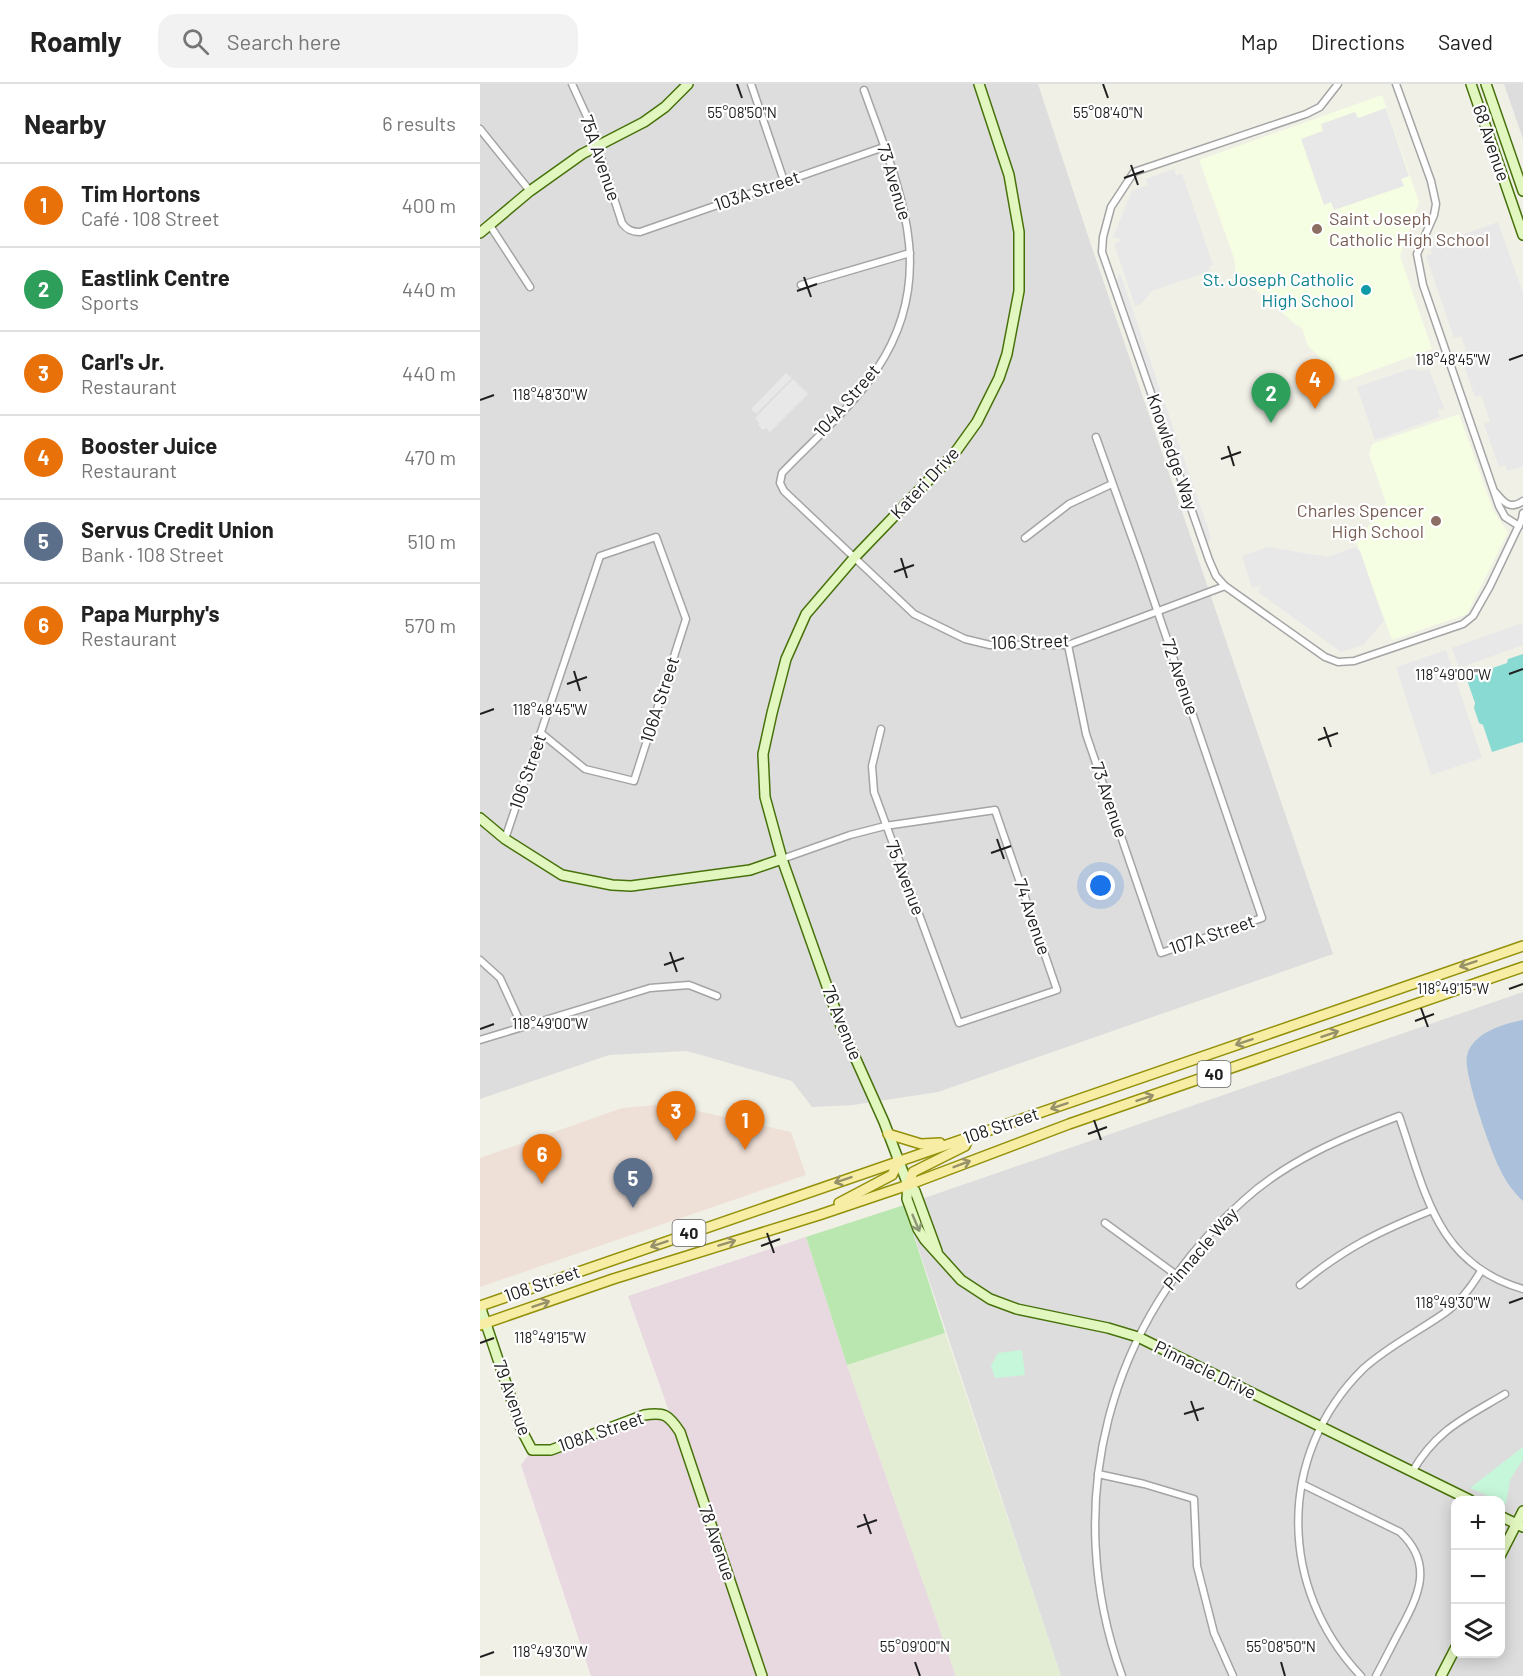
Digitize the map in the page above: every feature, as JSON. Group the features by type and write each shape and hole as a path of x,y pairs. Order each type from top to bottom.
{"main road":[{"name":"108 Street","path":"480,1306 1523,946"},
{"name":"108 Street","path":"483,1324 613,1279 908,1185 1080,1120 1523,967"},
{"path":"888,1134 921,1144 934,1144 969,1137"},
{"path":"908,1185 913,1172 965,1146 969,1137"},
{"path":"796,1222 851,1198 892,1175 898,1161"}],"street":[{"name":"75A Avenue","path":"572,84 594,132 622,223 629,231"},
{"path":"480,233 530,190 597,146 644,122 688,84"},
{"path":"751,84 784,181"},
{"name":"Kateri Drive","path":"782,859 765,797 763,754 786,659 806,614 854,558 954,454 976,422 999,378 1007,354 1019,291 1019,232 1009,175 979,84"},
{"name":"Knowledge Way","path":"1338,84 1320,107 1306,114 1134,172 1111,207 1102,237 1102,252 1216,576 1226,586 1325,657 1338,662 1354,661 1463,624 1473,616 1498,571 1522,519 1505,517 1494,491 1445,351 1418,264 1417,254 1434,215 1436,204 1431,181 1396,84"},
{"name":"68 Avenue","path":"1471,84 1523,235"},
{"name":"68 Avenue","path":"1486,84 1523,191"},
{"name":"73 Avenue","path":"864,90 904,207 908,229 910,252 908,285 903,311"},
{"path":"480,129 530,190"},
{"name":"103A Street","path":"629,231 640,232 884,147"},
{"path":"489,224 530,287"},
{"path":"801,285 910,252"},
{"name":"104A Street","path":"854,558 784,491 780,483 782,473 851,401 877,369 895,335 903,311"},
{"name":"72 Avenue","path":"1096,437 1263,918"},
{"path":"1025,538 1069,504 1112,484"},
{"path":"1494,491 1504,503 1509,505 1516,506 1523,501"},
{"name":"106 Street","path":"505,839 600,556 656,537 686,619"},
{"name":"106 Street","path":"854,558 914,614 965,639 990,645 1068,645 1226,586"},
{"name":"106A Street","path":"541,733 585,769 634,781 686,619"},
{"name":"73 Avenue","path":"1068,645 1086,734 1161,953"},
{"name":"75 Avenue","path":"881,729 872,766 874,792 960,1023"},
{"name":"74 Avenue","path":"885,826 995,810 1057,990 960,1023"},
{"path":"480,818 505,839 562,875 612,885 631,886 750,870 850,835 885,826"},
{"name":"76 Avenue","path":"782,859 841,1026 908,1185"},
{"name":"107A Street","path":"1161,953 1263,918"},
{"path":"480,960 500,978 522,1026"},
{"path":"480,1040 650,988 689,985 717,996"},
{"name":"Pinnacle Way","path":"1122,1676 1105,1619 1098,1582 1094,1509 1098,1474 1108,1416 1120,1379 1138,1337 1175,1274 1244,1199 1285,1170 1336,1140 1399,1116 1432,1210"},
{"name":"Pinnacle Drive","path":"908,1185 915,1191 938,1256 961,1280 980,1294 1002,1304 1032,1313 1122,1331 1138,1337 1462,1496"},
{"path":"1300,1285 1356,1244 1385,1229 1432,1210 1449,1241 1466,1260 1505,1284 1523,1289"},
{"path":"1105,1223 1175,1274"},
{"path":"1361,1676 1328,1635 1306,1583 1299,1542 1299,1512 1302,1484 1311,1447 1320,1427 1343,1392 1364,1369 1388,1348 1447,1311 1470,1289 1481,1271"},
{"name":"79 Avenue","path":"480,1306 483,1324 522,1431 532,1450 538,1450"},
{"path":"1412,1472 1422,1456 1450,1426 1505,1394"},
{"name":"108A Street","path":"538,1450 551,1450 644,1415 659,1413 664,1415"},
{"name":"78 Avenue","path":"664,1415 671,1418 680,1432 762,1676"},
{"path":"1098,1474 1144,1484 1194,1499 1197,1566 1214,1633 1233,1676"},
{"path":"1302,1484 1400,1532 1415,1552 1420,1568 1421,1584 1417,1599 1376,1676"},
{"path":"1504,1550 1520,1526 1523,1511"},
{"path":"1505,1518 1520,1526"},
{"path":"1441,1676 1451,1655"}],"shaded area":[{"path":"480,84 1038,84 1333,954 938,1092 853,1105 812,1107 792,1081 687,1051 609,1055 480,1099"},
{"path":"1504,84 1523,84 1523,139"},
{"name":"Saint Joseph Catholic High School","path":"1382,95 1419,202 1400,256 1432,349 1344,381 1308,346 1302,328 1236,272 1234,258 1199,160"},
{"path":"1386,108 1409,176 1401,179 1404,186 1334,210 1331,202 1324,205 1301,139 1323,131 1321,124 1355,112 1358,118"},
{"path":"1174,169 1176,175 1182,174 1213,265 1209,267 1210,271 1152,291 1141,304 1135,306 1114,244 1122,240 1113,237 1132,191 1148,185 1146,179"},
{"path":"1498,222 1523,293 1523,466 1508,471 1505,465 1499,467 1484,424 1490,421 1481,395 1475,397 1461,357 1467,354 1461,336 1454,338 1426,256 1432,254 1430,246"},
{"path":"1120,273 1211,537 1202,553 1112,290"},
{"path":"1409,369 1423,371 1429,369 1444,408 1437,411 1440,417 1375,440 1357,387"},
{"path":"786,373 792,378 756,414 751,409"},
{"path":"793,379 808,394 770,432 766,428 763,430 755,418"},
{"name":"Charles Spencer High School","path":"1459,414 1493,510 1508,532 1467,614 1392,640 1356,542 1386,503 1369,454 1372,444"},
{"path":"1268,547 1328,557 1355,547 1360,551 1384,621 1363,645 1341,652 1258,592 1261,585 1252,588 1242,556"},
{"path":"1522,623 1523,645 1459,668 1452,648"},
{"path":"1446,650 1482,758 1431,775 1396,667"},
{"path":"1523,654 1523,742 1492,752 1483,725 1479,723 1466,677 1507,663 1508,659"},
{"path":"1523,992 1523,1676 1061,1676 904,1205"},
{"path":"1523,1020 1523,1201 1506,1181 1495,1158 1478,1111 1469,1078 1467,1056 1475,1041 1489,1031"},
{"path":"667,1104 791,1132 806,1175 480,1287 480,1158 622,1108"},
{"path":"806,1237 847,1365 956,1676 591,1676 521,1465 532,1450 551,1450 644,1415 671,1417 628,1296"},
{"path":"945,1333 1061,1676 956,1676 847,1365"},
{"path":"1022,1350 1025,1375 995,1378 991,1366 998,1353"},
{"path":"1523,1447 1523,1459 1510,1480 1506,1504 1505,1496 1488,1496 1470,1488"}],"green space":[{"path":"904,1205 945,1333 847,1365 806,1237"}],"place":[{"name":"Saint Joseph Catholic High School","path":"1317,229"},
{"name":"St. Joseph Catholic High School","path":"1366,290"},
{"name":"Booster Juice","path":"1315,409"},
{"name":"Eastlink Centre","path":"1271,423"},
{"name":"Charles Spencer High School","path":"1436,521"},
{"name":"Carl's Jr.","path":"676,1141"},
{"name":"Tim Hortons","path":"745,1150"},
{"name":"Papa Murphy's","path":"542,1184"},
{"name":"Servus Credit Union","path":"633,1208"}]}
